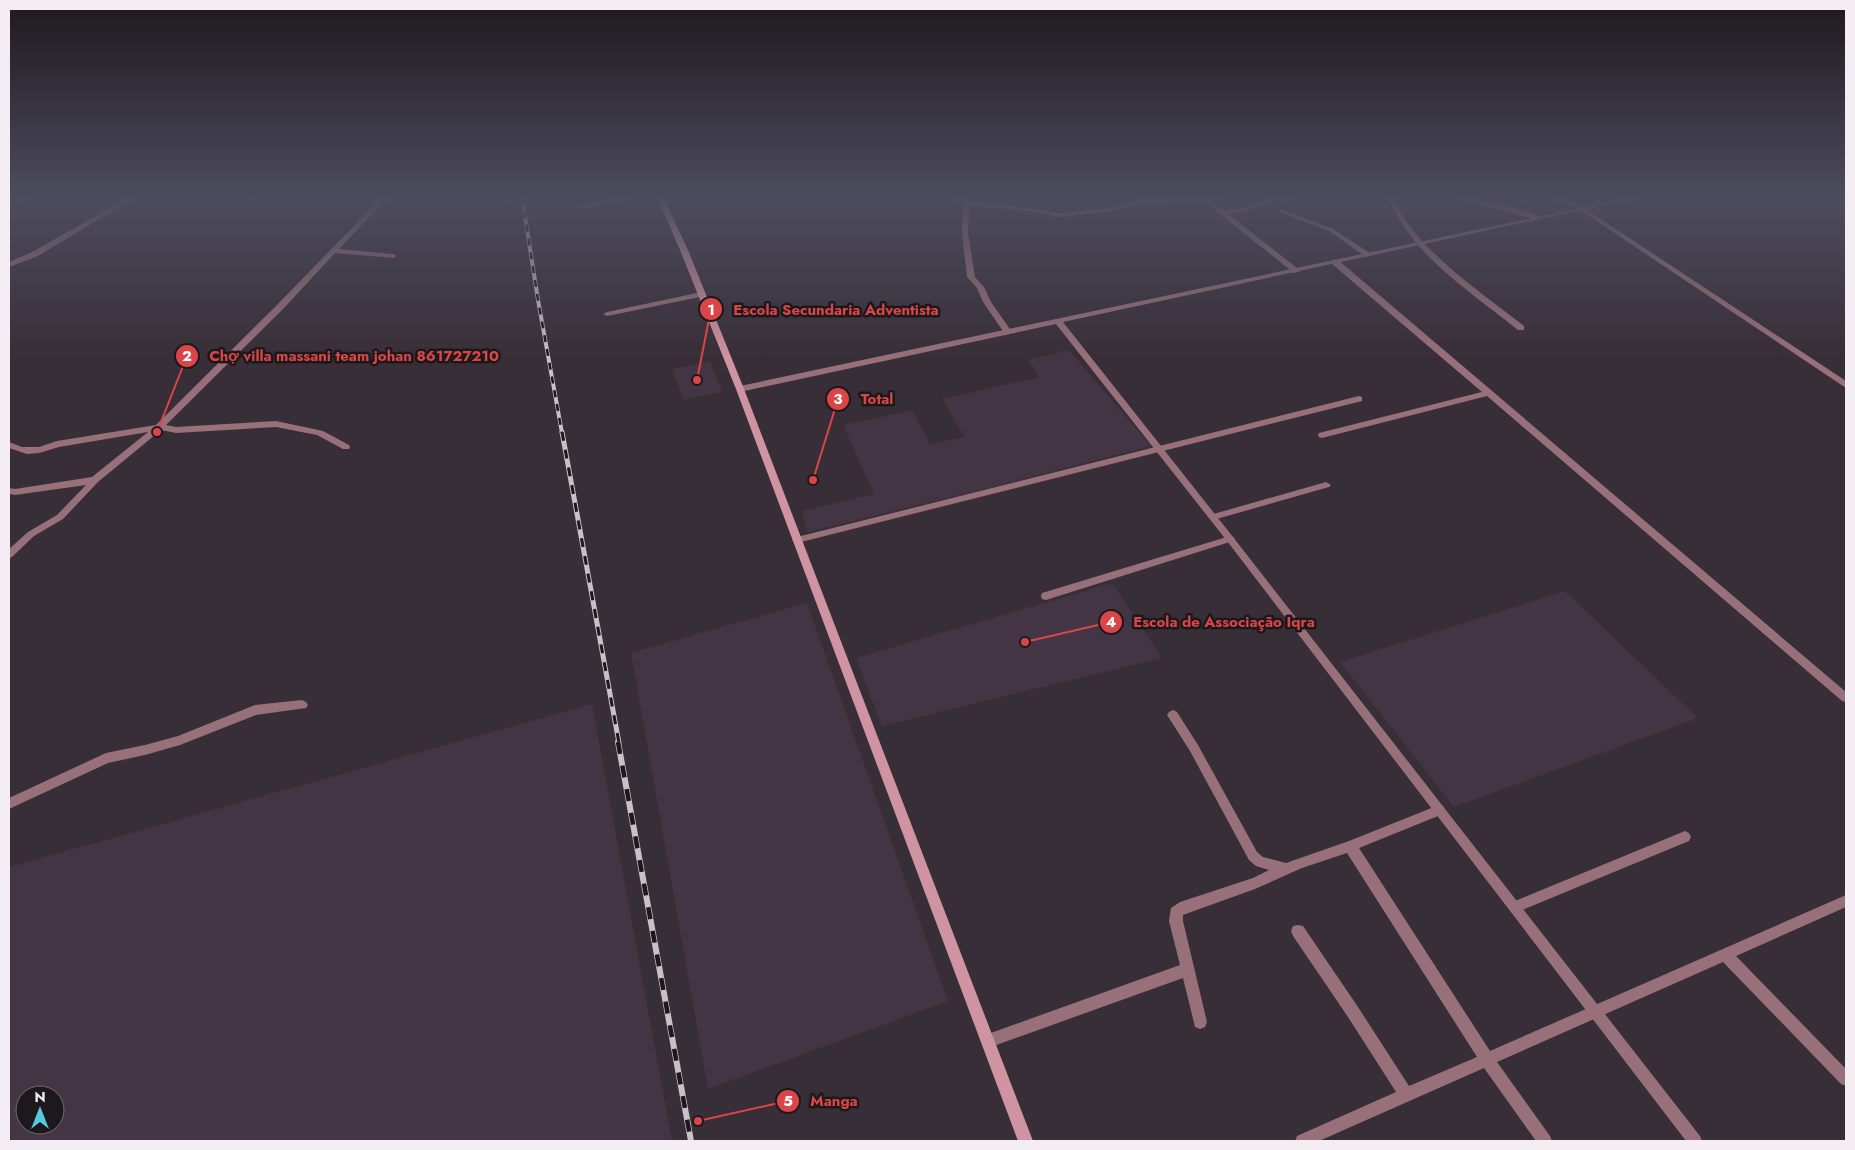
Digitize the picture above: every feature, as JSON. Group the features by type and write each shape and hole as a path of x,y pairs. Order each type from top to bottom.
{"main road":[{"path":"684,251 740,388 796,540 1026,1141"}],"street":[{"path":"9,265 41,251"},
{"path":"9,554 31,534 64,514 95,480 159,427 274,313 332,251 392,256"},
{"path":"967,251 971,277 980,287 987,302 1008,332"},
{"path":"1271,251 1297,271"},
{"path":"1362,251 1369,255"},
{"path":"740,388 1389,251"},
{"path":"1428,251 1520,328"},
{"path":"1646,251 1842,378 1846,385"},
{"path":"1335,262 1846,698"},
{"path":"608,314 702,294"},
{"path":"1058,321 1213,518 1695,1141"},
{"path":"1322,435 1488,393"},
{"path":"796,540 1359,399"},
{"path":"9,445 32,452 44,450 57,444 159,427 176,430 276,424 320,433 346,447"},
{"path":"11,492 95,480"},
{"path":"1213,518 1326,484"},
{"path":"1046,596 1230,540"},
{"path":"9,804 106,758 180,740 255,710 302,705"},
{"path":"1173,715 1194,748 1253,856 1267,864 1287,869"},
{"path":"1200,1022 1176,921 1176,912 1180,908 1255,883 1439,810"},
{"path":"1515,907 1685,837"},
{"path":"1350,846 1487,1060 1546,1141"},
{"path":"1302,1141 1846,901"},
{"path":"1298,931 1406,1096"},
{"path":"1726,955 1846,1079"},
{"path":"988,1041 1188,968"}],"shaded area":[{"path":"1069,350 1151,446 807,532 802,511 874,494 843,425 912,410 930,444 965,437 942,399 1039,377 1028,360"},
{"path":"710,361 722,392 683,400 672,369"},
{"path":"1112,583 1162,658 882,726 856,658"},
{"path":"1565,591 1698,718 1454,807 1340,662"},
{"path":"807,603 948,1001 708,1089 631,653"},
{"path":"592,704 672,1141 9,1141 9,867"}],"railway":[{"path":"530,251 562,433"},
{"path":"562,432 619,743"},
{"path":"618,742 691,1141"}],"place":[{"name":"Escola Secundaria Adventista","path":"697,380"},
{"name":"Chợ villa massani team johan 861727210","path":"157,432"},
{"name":"Total","path":"813,480"},
{"name":"Escola de Associação Iqra","path":"1025,642"},
{"name":"Manga","path":"698,1121"}]}
